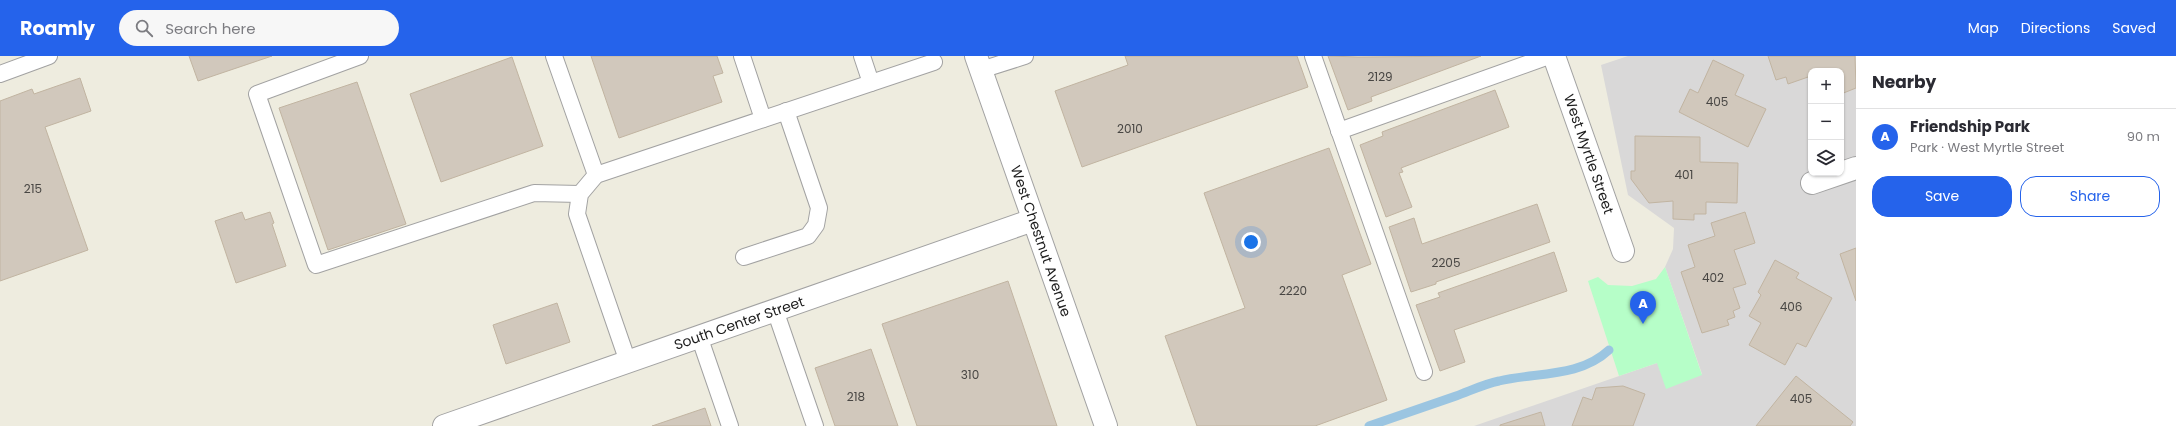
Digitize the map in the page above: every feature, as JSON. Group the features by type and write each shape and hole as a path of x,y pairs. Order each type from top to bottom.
{"street":[{"name":"West Myrtle Street","path":"1554,56 1623,251"},
{"name":"West Chestnut Avenue","path":"978,63 1106,426"},
{"path":"1812,183 1856,168"},
{"name":"South Center Street","path":"444,426 1033,220"}],"lane":[{"path":"1,70 49,56"},
{"path":"360,56 257,94 316,265 534,194 580,194"},
{"path":"554,56 596,175"},
{"path":"742,56 763,119"},
{"path":"862,56 871,83"},
{"path":"978,63 1025,56"},
{"path":"1313,56 1424,372"},
{"path":"1339,131 1549,56"},
{"path":"628,362 577,214 580,194 596,175 934,62"},
{"path":"744,257 808,236 816,224 819,208 786,111"},
{"path":"775,310 814,426"},
{"path":"699,336 730,426"}],"shaded area":[{"path":"1628,56 1856,56 1856,426 1474,426 1657,363 1702,374 1665,267 1673,249 1674,228 1628,195 1601,65"}],"green space":[{"path":"1665,267 1702,375 1666,389 1657,363 1619,376 1588,281 1598,277 1608,285 1632,286 1656,279"}],"building":[{"path":"189,56 272,56 198,81"},
{"path":"591,56 717,56 723,73 713,76 722,102 619,138"},
{"path":"1125,56 1297,56 1308,87 1082,167 1055,91 1128,65"},
{"path":"1328,56 1481,56 1371,97 1372,101 1348,110"},
{"path":"1768,56 1855,56 1856,88 1844,93 1844,68 1808,68 1808,77 1788,84 1786,77 1776,80"},
{"path":"512,57 543,146 441,182 410,94"},
{"path":"1713,60 1744,75 1735,95 1766,109 1748,147 1679,112 1690,89 1698,93"},
{"path":"80,78 91,111 45,127 88,250 0,281 0,101 32,89 34,94"},
{"path":"357,82 406,224 328,250 279,108"},
{"path":"1495,90 1509,127 1401,168 1403,172 1399,173 1412,207 1386,217 1360,145 1383,136 1382,132"},
{"path":"1635,136 1700,137 1700,162 1738,163 1737,203 1706,202 1706,214 1694,214 1694,220 1673,219 1673,201 1649,203 1631,179 1631,171 1635,171"},
{"path":"1329,148 1371,264 1342,275 1387,400 1315,426 1197,426 1165,336 1245,308 1204,193"},
{"path":"1537,204 1550,242 1411,292 1389,227 1414,218 1422,244"},
{"path":"242,212 245,220 270,212 274,223 272,224 286,266 236,283 215,221"},
{"path":"1745,212 1755,243 1734,250 1746,284 1733,288 1740,308 1733,311 1735,317 1727,320 1729,325 1702,333 1681,272 1695,267 1688,245 1715,236 1711,223"},
{"path":"1856,248 1856,301 1840,254"},
{"path":"1554,252 1567,291 1454,330 1465,362 1440,371 1416,305 1440,297 1438,293"},
{"path":"1775,260 1799,273 1796,278 1832,298 1806,347 1797,343 1785,365 1749,345 1761,323 1749,316 1761,295 1758,292"},
{"path":"1008,281 1057,426 917,426 882,324"},
{"path":"557,303 570,342 506,364 493,325"},
{"path":"871,349 898,426 835,426 815,368"},
{"path":"1796,376 1853,422 1850,426 1756,426"},
{"path":"1623,386 1645,394 1633,426 1572,426 1583,397 1592,400 1596,388"},
{"path":"705,408 711,426 652,426"},
{"path":"1541,412 1545,426 1500,426 1500,425"}],"waterway":[{"path":"1369,426 1493,382 1571,370 1597,359 1609,350"}],"place":[{"name":"Friendship Park","path":"1643,324"}]}
